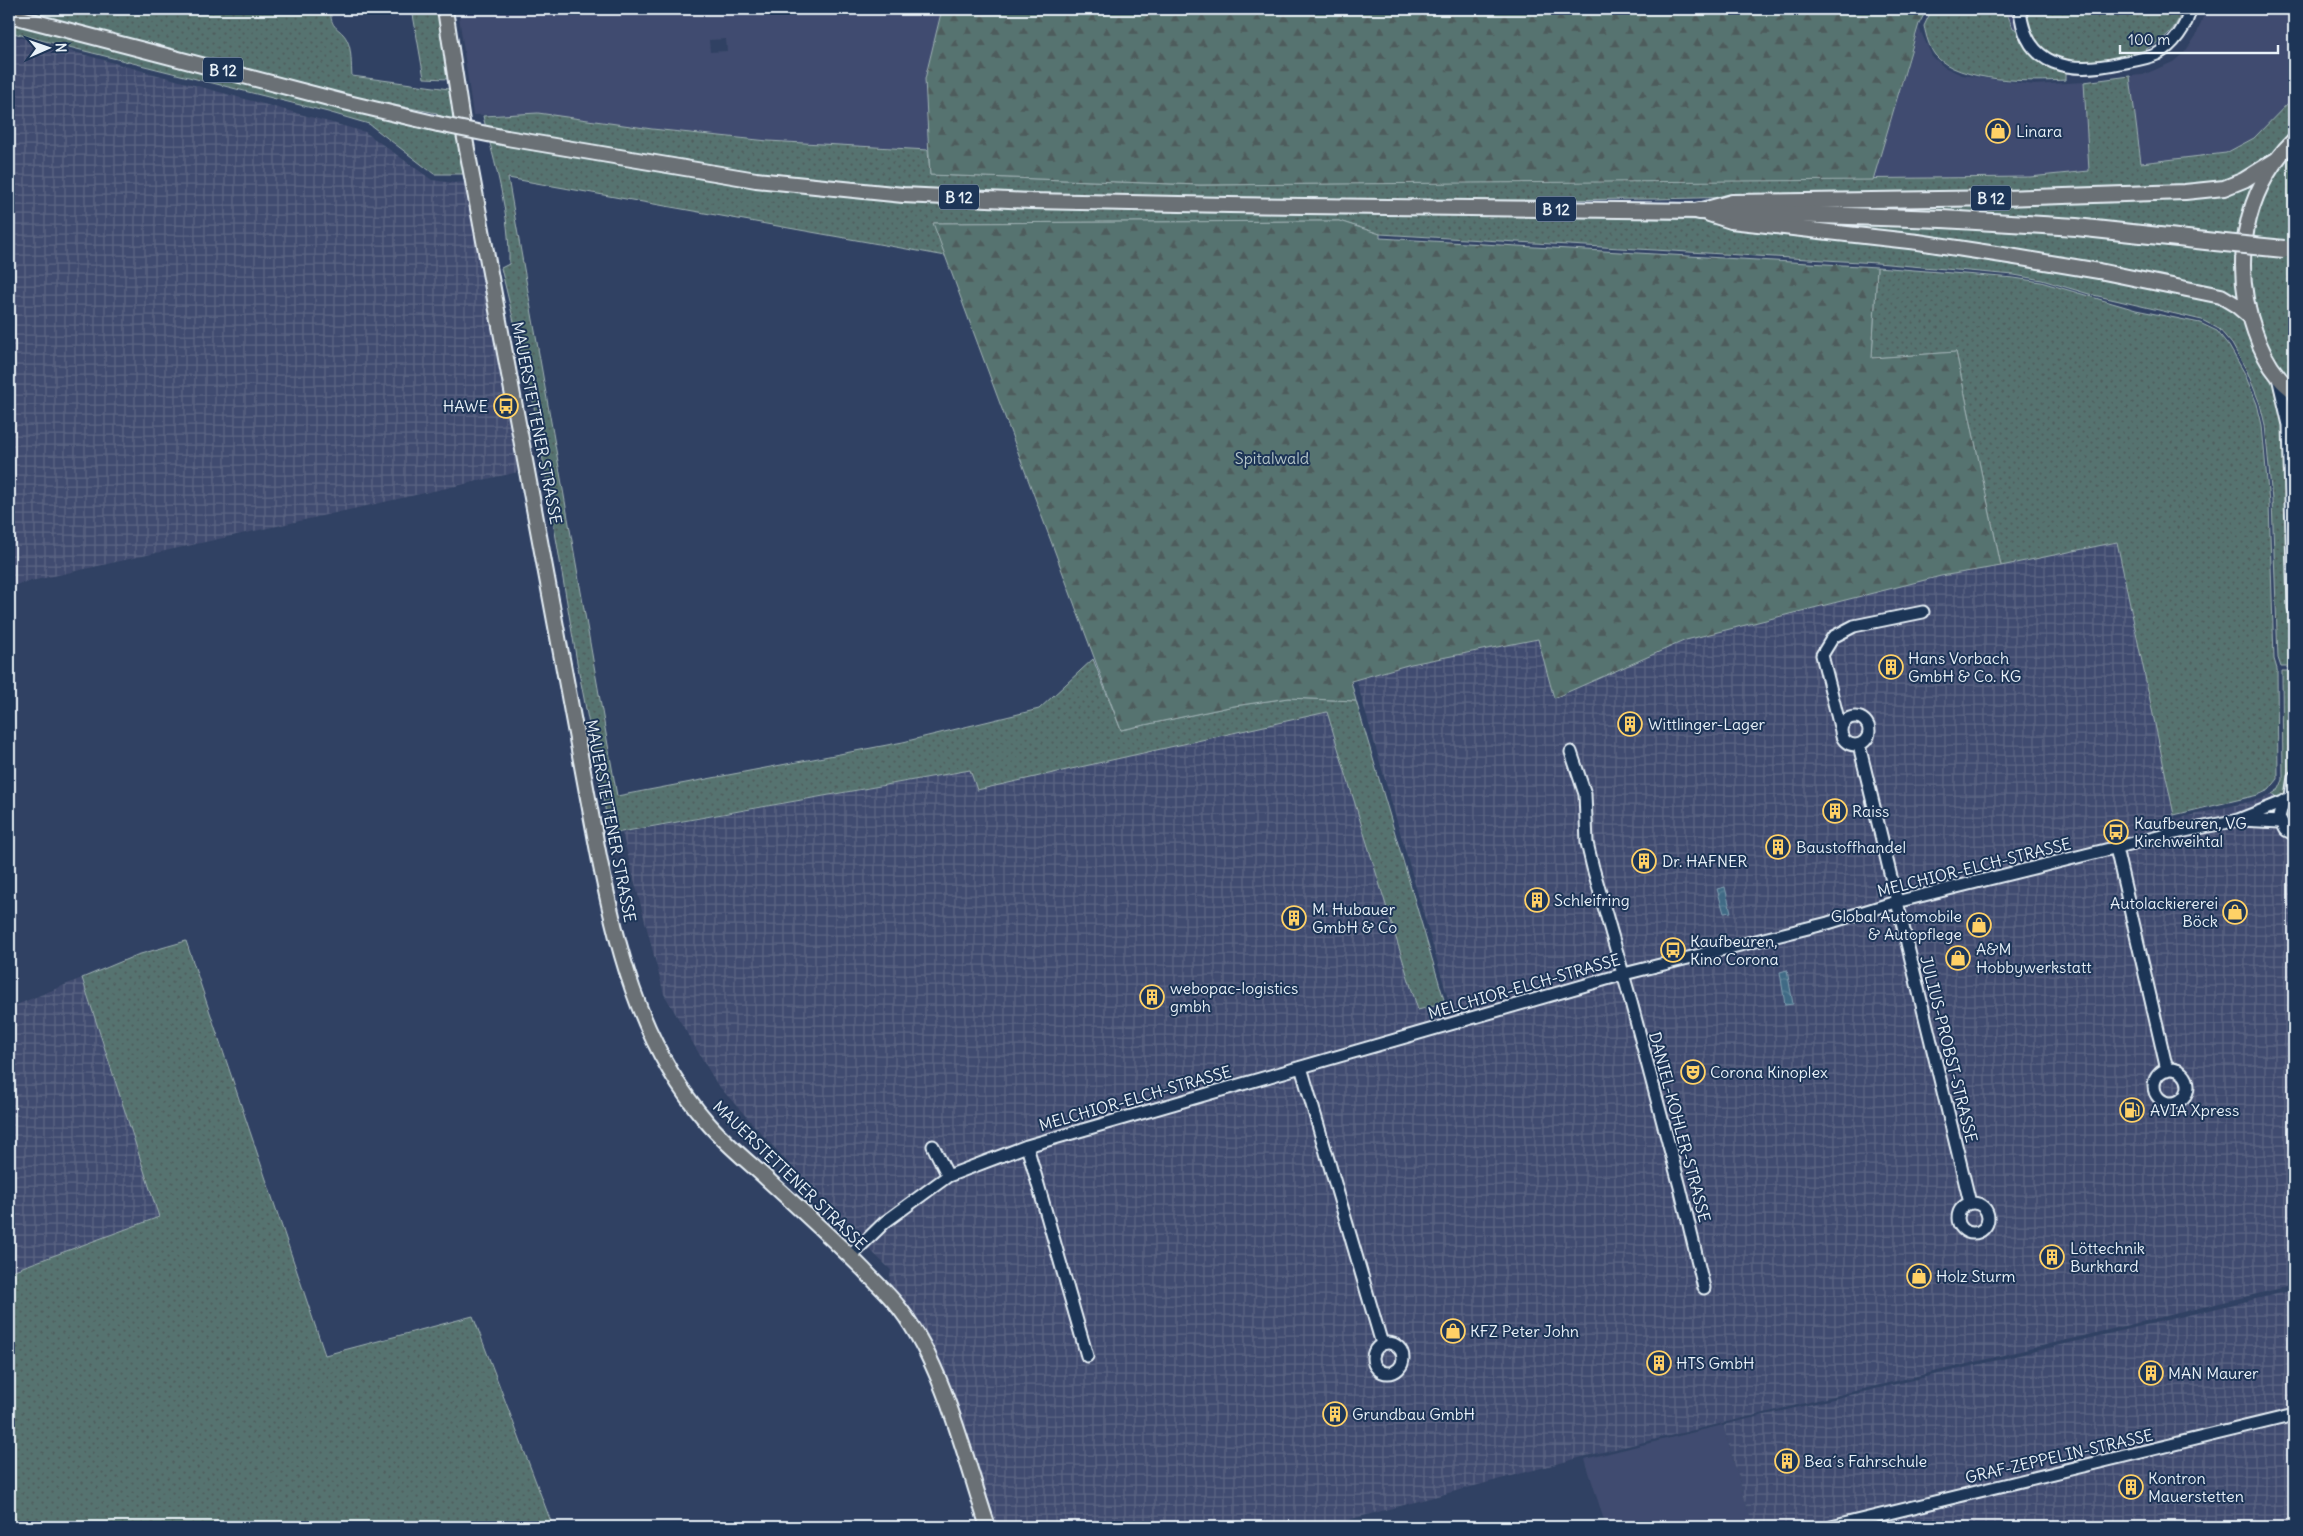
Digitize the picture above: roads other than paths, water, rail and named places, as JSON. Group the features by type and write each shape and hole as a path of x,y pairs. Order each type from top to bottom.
{"highway":[{"name":"B 12","path":"1699,211 1942,219 2076,227 2289,250"}],"main road":[{"name":"MAUERSTETTENER STRASSE","path":"445,9 465,136 596,841 612,923 623,965 651,1036 678,1085 707,1123 850,1256 900,1309 922,1344 938,1377 988,1527"},
{"name":"B 12","path":"9,15 335,100 507,138 756,180 902,195 1031,201 1229,205 1699,211 1732,202 2004,198 2185,192 2224,188 2244,180 2276,160"},
{"path":"2294,140 2276,160 2251,207 2246,226 2243,284 2249,316 2266,357 2277,376 2294,392"},
{"path":"1699,211 1731,221 1918,242 2108,273 2221,296 2236,304 2249,316"}],"street":[{"path":"2020,9 2026,36 2034,49 2050,62 2068,68 2104,67 2158,54 2174,41 2183,27 2190,9"},
{"path":"2277,376 2289,425 2293,469 2294,608"},
{"path":"1841,731 1843,722 1851,717 1864,720 1870,732 1866,741 1859,745 1851,745 1845,741 1841,731 1822,655 1833,637 1854,626 1923,612"},
{"name":"JULIUS-PROBST-STRASSE","path":"1859,745 1970,1203"},
{"name":"DANIEL-KOHLER-STRASSE","path":"1571,752 1586,794 1587,843 1624,974 1680,1187 1704,1288"},
{"path":"2294,777 2289,798 2279,811 2280,822 2286,830 2294,834"},
{"name":"MELCHIOR-ELCH-STRASSE","path":"850,1256 885,1222 948,1176 1027,1146 1624,974 1828,923 1896,902 2238,820 2289,798"},
{"name":"MELCHIOR-ELCH-STRASSE","path":"2238,820 2280,822"},
{"path":"2116,848 2167,1070"},
{"path":"1301,1067 1382,1344"},
{"path":"933,1146 948,1176"},
{"path":"1027,1146 1087,1356"},
{"name":"GRAF-ZEPPELIN-STRASSE","path":"1831,1527 2294,1415"}],"water":[{"path":"1725,887 1731,912 1724,913 1717,889"},
{"path":"1787,970 1793,1004 1785,1005 1780,972"}],"place":[{"name":"Linara","path":"1998,131"},
{"name":"HAWE","path":"506,406"},
{"name":"Hans Vorbach GmbH & Co. KG","path":"1891,667"},
{"name":"Wittlinger-Lager","path":"1630,724"},
{"name":"Raiss","path":"1835,811"},
{"name":"Kaufbeuren, VG Kirchweihtal","path":"2116,832"},
{"name":"Baustoffhandel","path":"1778,847"},
{"name":"Dr. HAFNER","path":"1644,861"},
{"name":"Schleifring","path":"1537,900"},
{"name":"Autolackiererei Böck","path":"2235,912"},
{"name":"M. Hubauer GmbH & Co","path":"1294,918"},
{"name":"Global Automobile & Autopflege","path":"1979,925"},
{"name":"Kaufbeuren, Kino Corona","path":"1673,950"},
{"name":"A&M Hobbywerkstatt","path":"1958,958"},
{"name":"webopac-logistics gmbh","path":"1152,997"},
{"name":"Corona Kinoplex","path":"1693,1072"},
{"name":"AVIA Xpress","path":"2132,1110"},
{"name":"Löttechnik Burkhard","path":"2052,1257"},
{"name":"Holz Sturm","path":"1919,1276"},
{"name":"KFZ Peter John","path":"1453,1331"},
{"name":"HTS GmbH","path":"1659,1363"},
{"name":"MAN Maurer","path":"2151,1373"},
{"name":"Grundbau GmbH","path":"1335,1414"},
{"name":"Bea´s Fahrschule","path":"1787,1461"},
{"name":"Kontron Mauerstetten","path":"2131,1487"}],"park label":[{"name":"Spitalwald","path":"1272,458"}]}
